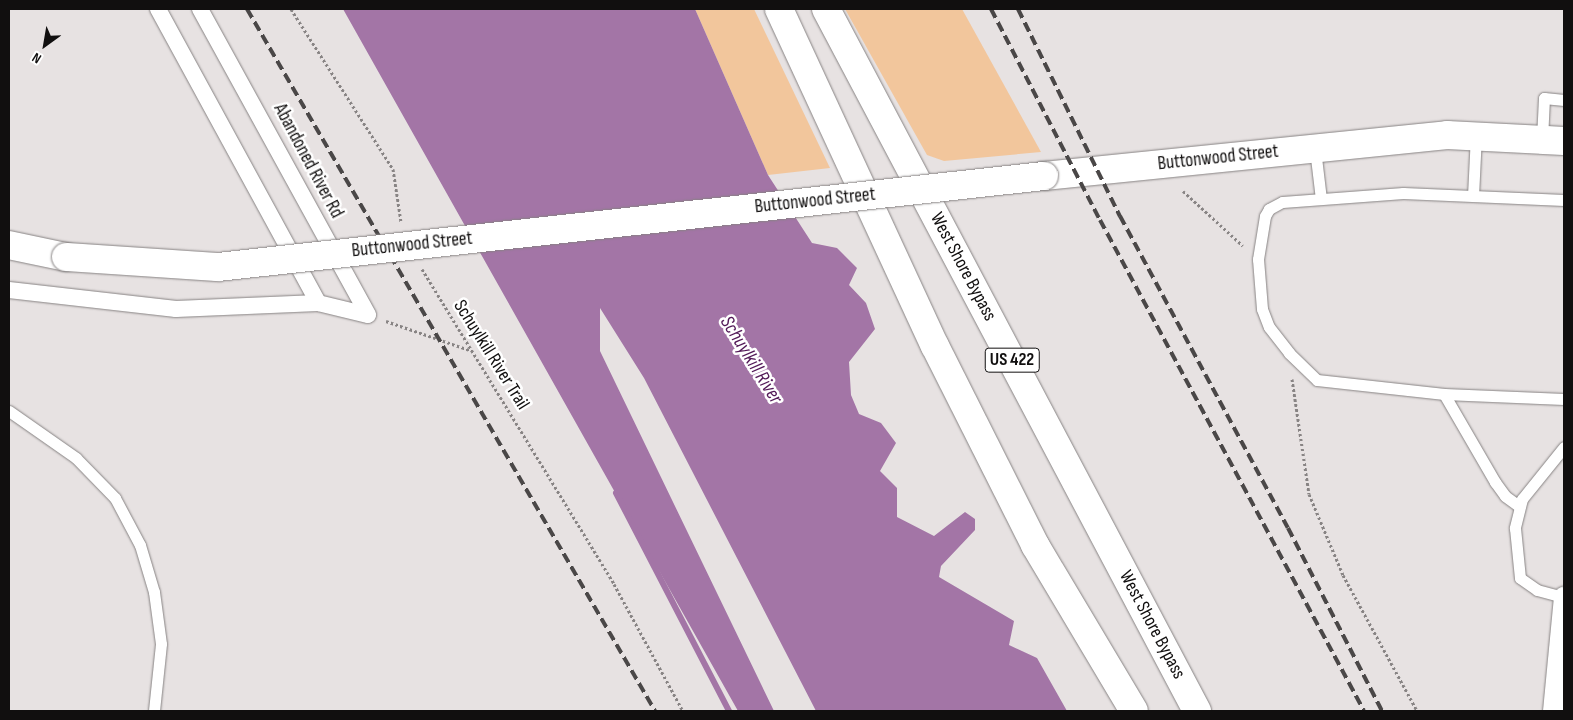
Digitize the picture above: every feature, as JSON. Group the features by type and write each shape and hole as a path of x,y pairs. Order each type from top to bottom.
{"main road":[{"path":"779,9 935,346 1035,546 1134,711"},
{"name":"West Shore Bypass","path":"826,9 1197,711"},
{"name":"Buttonwood Street","path":"9,245 66,257 218,267 1044,176 1447,135 1553,140"}],"street":[{"path":"158,9 318,303"},
{"name":"Abandoned River Rd","path":"200,9 368,315"},
{"path":"9,290 176,309 318,303 368,315"},
{"path":"1553,711 1564,597"}],"lane":[{"path":"1553,140 1544,98 1564,100"},
{"path":"1474,196 1476,135"},
{"path":"1315,148 1321,199"},
{"path":"1564,200 1403,193 1282,202 1269,209 1265,216 1258,259 1262,310 1269,327 1289,353 1317,380 1444,394 1564,399"},
{"path":"1444,394 1504,496 1519,506"},
{"path":"9,411 76,458 115,498 140,545 154,592 161,644 154,711"},
{"path":"1564,447 1519,506 1515,528 1520,578 1537,590 1564,597"}],"path":[{"path":"291,9 393,169 402,225"},
{"path":"1183,191 1258,259"},
{"name":"Schuylkill River Trail","path":"418,259 614,584 683,711"},
{"path":"368,315 472,351"},
{"path":"1289,353 1309,494 1343,574 1417,711"}],"shaded area":[{"path":"695,9 754,9 830,168 768,175"},
{"path":"845,9 962,9 1041,152 944,161 927,155"}],"water":[{"name":"Schuylkill River","path":"343,9 695,9 768,175 812,243 837,248 857,268 849,285 866,303 875,329 849,362 851,395 859,414 881,423 896,443 880,471 897,488 897,517 934,536 965,512 975,519 975,530 941,566 939,577 1014,621 1009,645 1037,658 1067,711 816,711 644,378 600,308 600,351 774,711 738,711"}],"waterway":[{"path":"616,493 729,711"}],"railway":[{"path":"247,9 655,711"},
{"path":"991,9 1100,220 1364,711"},
{"path":"1018,9 1120,216 1288,528 1382,711"}]}
